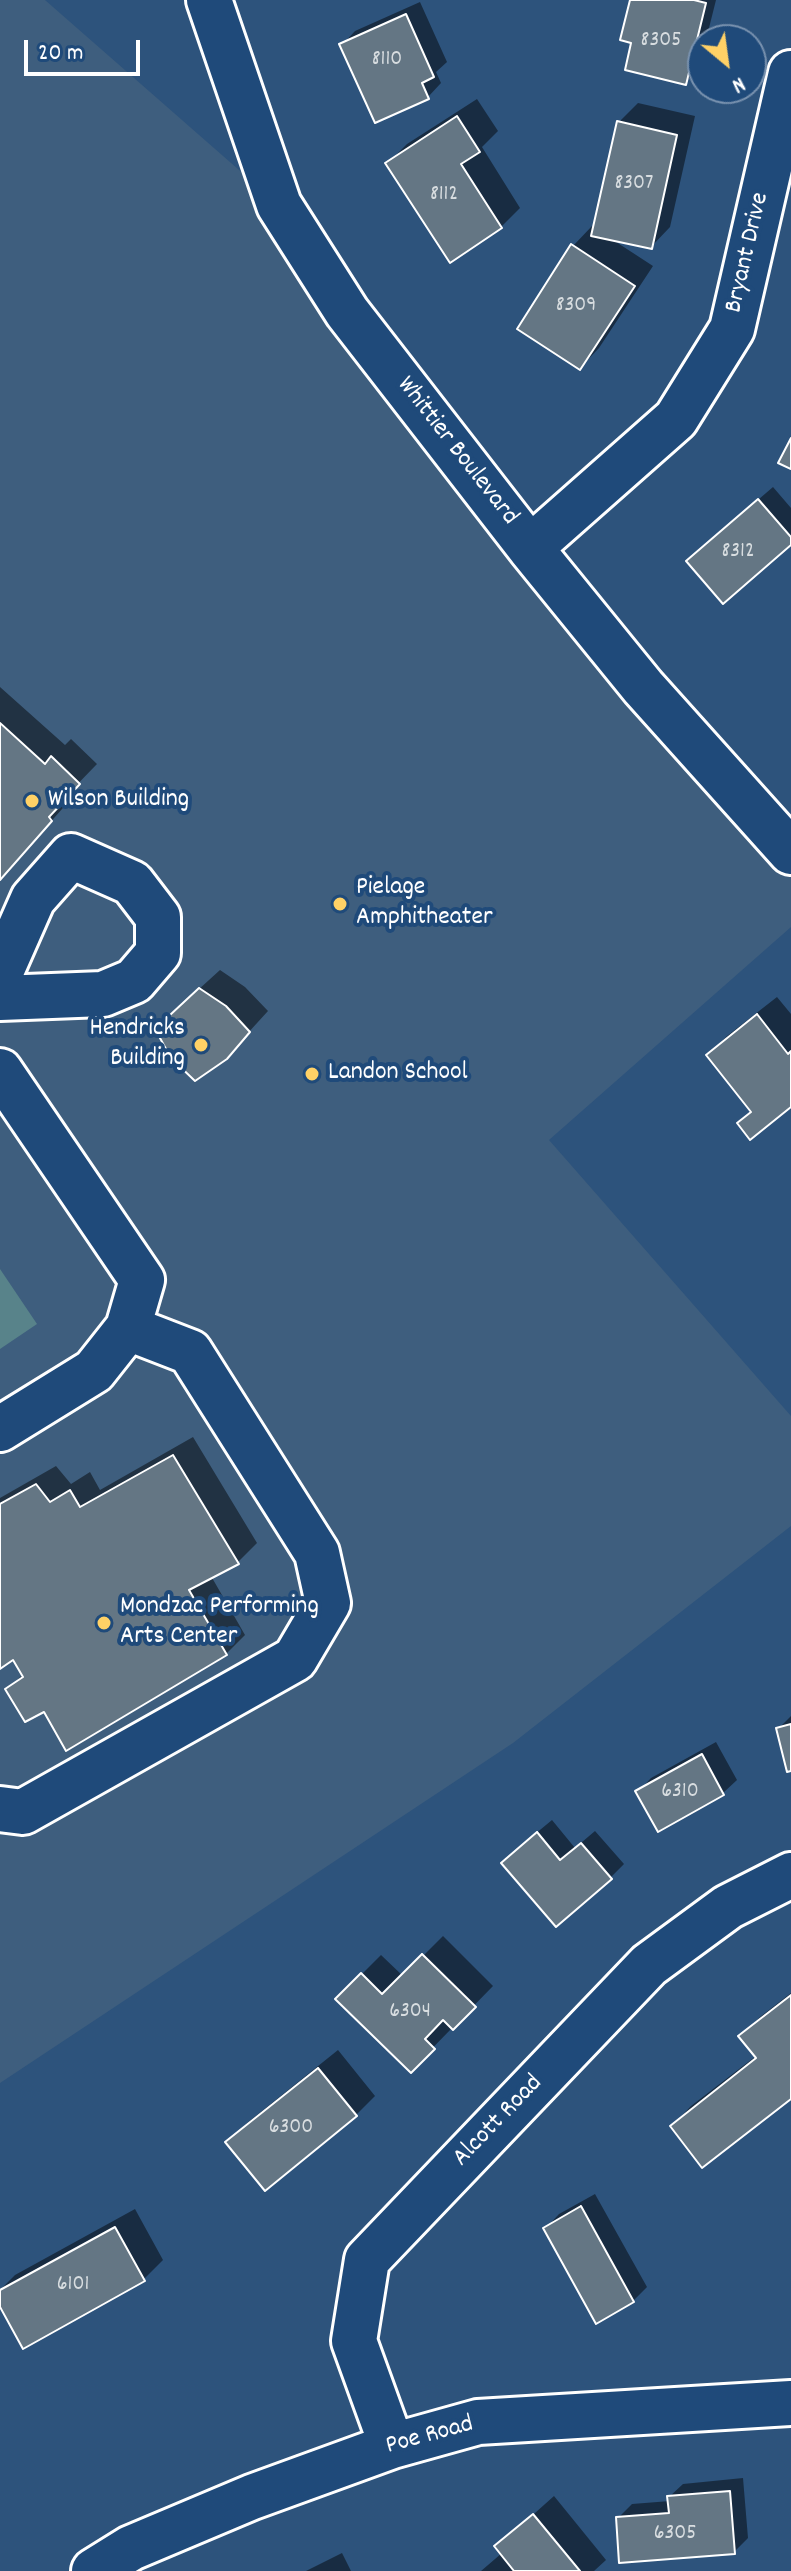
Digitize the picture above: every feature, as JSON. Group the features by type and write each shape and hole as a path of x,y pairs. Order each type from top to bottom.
{"street":[{"name":"Whittier Boulevard","path":"209,0 279,205 347,312 530,548 643,687 791,852"},
{"name":"Bryant Drive","path":"530,548 676,419 732,329 791,73"},
{"path":"0,974 33,899 71,856 132,883 158,917 158,953 134,981 103,994 0,998"},
{"path":"0,1071 142,1280 128,1328 94,1371 0,1429"},
{"path":"0,1809 23,1812 295,1659 328,1603 317,1553 190,1352 128,1328"},
{"name":"Alcott Road","path":"392,2446 354,2341 367,2260 649,1965 728,1907 791,1875"},
{"name":"Poe Road","path":"94,2571 131,2548 252,2497 392,2446 478,2422 791,2403"}],"shaded area":[{"name":"Landon School","path":"0,0 45,0 279,205 791,852 791,927 549,1140 791,1416 791,1526 513,1743 0,2083"}],"green space":[{"path":"0,1269 37,1324 0,1349"}],"building":[{"path":"630,0 694,0 706,3 701,24 687,24 686,85 625,70 631,43 620,40"},
{"path":"406,14 434,77 422,83 429,99 375,123 339,44"},
{"path":"457,116 480,152 461,164 502,228 450,263 385,163"},
{"path":"617,121 677,135 652,249 591,236"},
{"path":"571,244 635,286 580,370 517,329"},
{"path":"791,438 791,469 778,463"},
{"path":"758,499 791,537 791,545 723,604 686,561"},
{"name":"Wilson Building","path":"0,723 45,764 51,756 80,784 49,817 52,821 0,880"},
{"name":"Hendricks Building","path":"199,988 226,1006 250,1032 227,1059 195,1081 171,1058 155,1029"},
{"path":"757,1014 788,1054 791,1051 791,1107 750,1140 737,1123 751,1112 706,1055"},
{"name":"Mondzac Performing Arts Center","path":"173,1455 239,1564 189,1590 227,1655 66,1751 44,1712 25,1722 5,1689 23,1677 13,1660 0,1669 0,1504 36,1484 50,1502 70,1490 80,1507"},
{"path":"791,1724 791,1771 787,1772 776,1728"},
{"path":"702,1754 724,1795 658,1832 635,1791"},
{"path":"537,1832 560,1860 581,1843 612,1879 556,1927 501,1863"},
{"path":"422,1954 476,2007 453,2030 443,2020 425,2039 435,2049 411,2073 335,1999 361,1973 382,1994"},
{"path":"791,1995 791,2099 702,2168 670,2126 756,2058 738,2036"},
{"path":"318,2068 357,2116 265,2191 225,2142"},
{"path":"581,2206 634,2302 596,2324 543,2228"},
{"path":"115,2227 145,2281 23,2349 0,2307 0,2290"},
{"path":"730,2491 735,2554 619,2563 616,2517 669,2513 667,2496"},
{"path":"533,2514 580,2571 514,2571 494,2546"}],"place":[{"name":"Wilson Building","path":"32,801"},
{"name":"Pielage Amphitheater","path":"340,904"},
{"name":"Hendricks Building","path":"201,1045"},
{"name":"Landon School","path":"312,1074"},
{"name":"Mondzac Performing Arts Center","path":"104,1623"}]}
